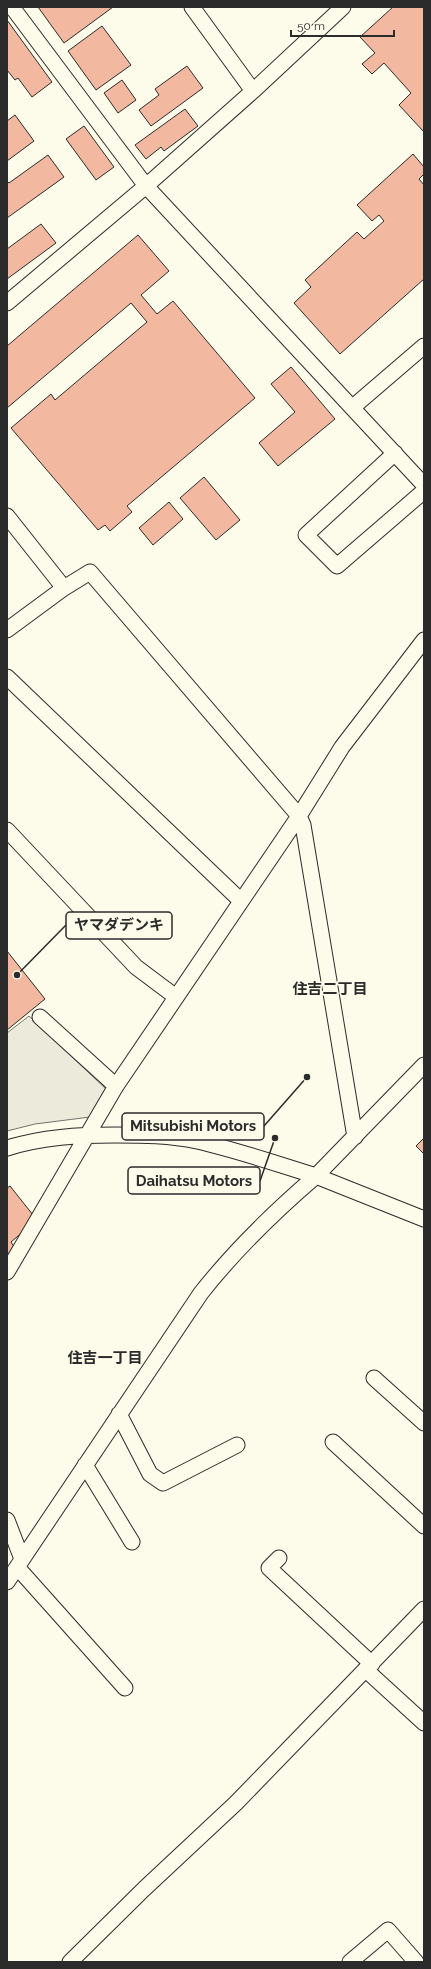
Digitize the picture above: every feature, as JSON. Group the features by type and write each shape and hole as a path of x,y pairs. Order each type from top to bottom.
{"street":[{"path":"12,7 146,186 353,407 424,486"},
{"path":"192,7 253,91"},
{"path":"7,303 146,186 253,91 343,7"},
{"path":"353,407 424,346"},
{"path":"395,453 306,535 337,566 424,491"},
{"path":"8,518 64,588"},
{"path":"7,630 64,588 90,572 299,816 302,825 355,1137"},
{"path":"7,1272 116,1086 240,900 299,816 342,747 424,640"},
{"path":"7,677 240,900"},
{"path":"7,830 136,967 176,997"},
{"path":"40,1016 116,1086"},
{"path":"7,1582 201,1293 222,1266 278,1208 316,1176 424,1065"},
{"path":"7,1148 26,1142 72,1135 158,1136 196,1141 250,1155 316,1176 424,1219"},
{"path":"374,1378 424,1423"},
{"path":"119,1414 150,1474 163,1483 237,1444"},
{"path":"333,1442 424,1526"},
{"path":"85,1465 132,1542"},
{"path":"7,1520 19,1563 125,1688"},
{"path":"279,1558 269,1568 424,1723"},
{"path":"70,1962 144,1889 236,1803 423,1611"},
{"path":"350,1962 388,1930 416,1962"}],"shaded area":[{"path":"29,1016 106,1089 90,1117 35,1124 7,1131 7,1033"}],"building":[{"path":"38,7 113,7 64,43"},
{"path":"393,7 424,7 424,132 399,105 411,93 384,63 372,74 362,64 375,53 360,37"},
{"path":"7,20 52,82 32,97 18,78 15,80 7,70"},
{"path":"102,26 131,65 96,90 68,51"},
{"path":"187,66 203,88 151,126 139,110 159,95 155,89"},
{"path":"122,80 136,100 118,113 104,93"},
{"path":"185,109 198,126 164,151 161,147 146,159 135,145"},
{"path":"15,115 34,141 7,161 7,121"},
{"path":"84,126 114,167 96,180 66,139"},
{"path":"413,154 424,167 424,174 419,179 424,185 424,279 340,354 294,303 311,287 305,280 357,232 364,239 384,221 379,215 372,221 357,205"},
{"path":"48,155 64,177 7,218 7,181 9,183"},
{"path":"41,224 56,243 7,279 7,249"},
{"path":"138,235 169,271 141,295 157,314 173,301 255,398 127,506 132,512 110,531 105,525 98,530 11,428 51,394 55,400 147,322 131,303 7,408 7,346"},
{"path":"291,367 335,419 278,466 259,443 295,412 271,384"},
{"path":"204,477 240,520 216,540 180,498"},
{"path":"169,502 183,519 153,545 139,528"},
{"path":"7,951 45,999 7,1030"},
{"path":"424,1138 424,1154 416,1146"},
{"path":"10,1186 37,1220 11,1242 15,1248 7,1255 7,1188"}],"place":[{"name":"ヤマダデンキ","path":"17,975"},
{"name":"Mitsubishi Motors","path":"307,1077"},
{"name":"Daihatsu Motors","path":"275,1138"}],"district":[{"name":"住吉二丁目","path":"330,989"},
{"name":"住吉一丁目","path":"105,1358"}]}
